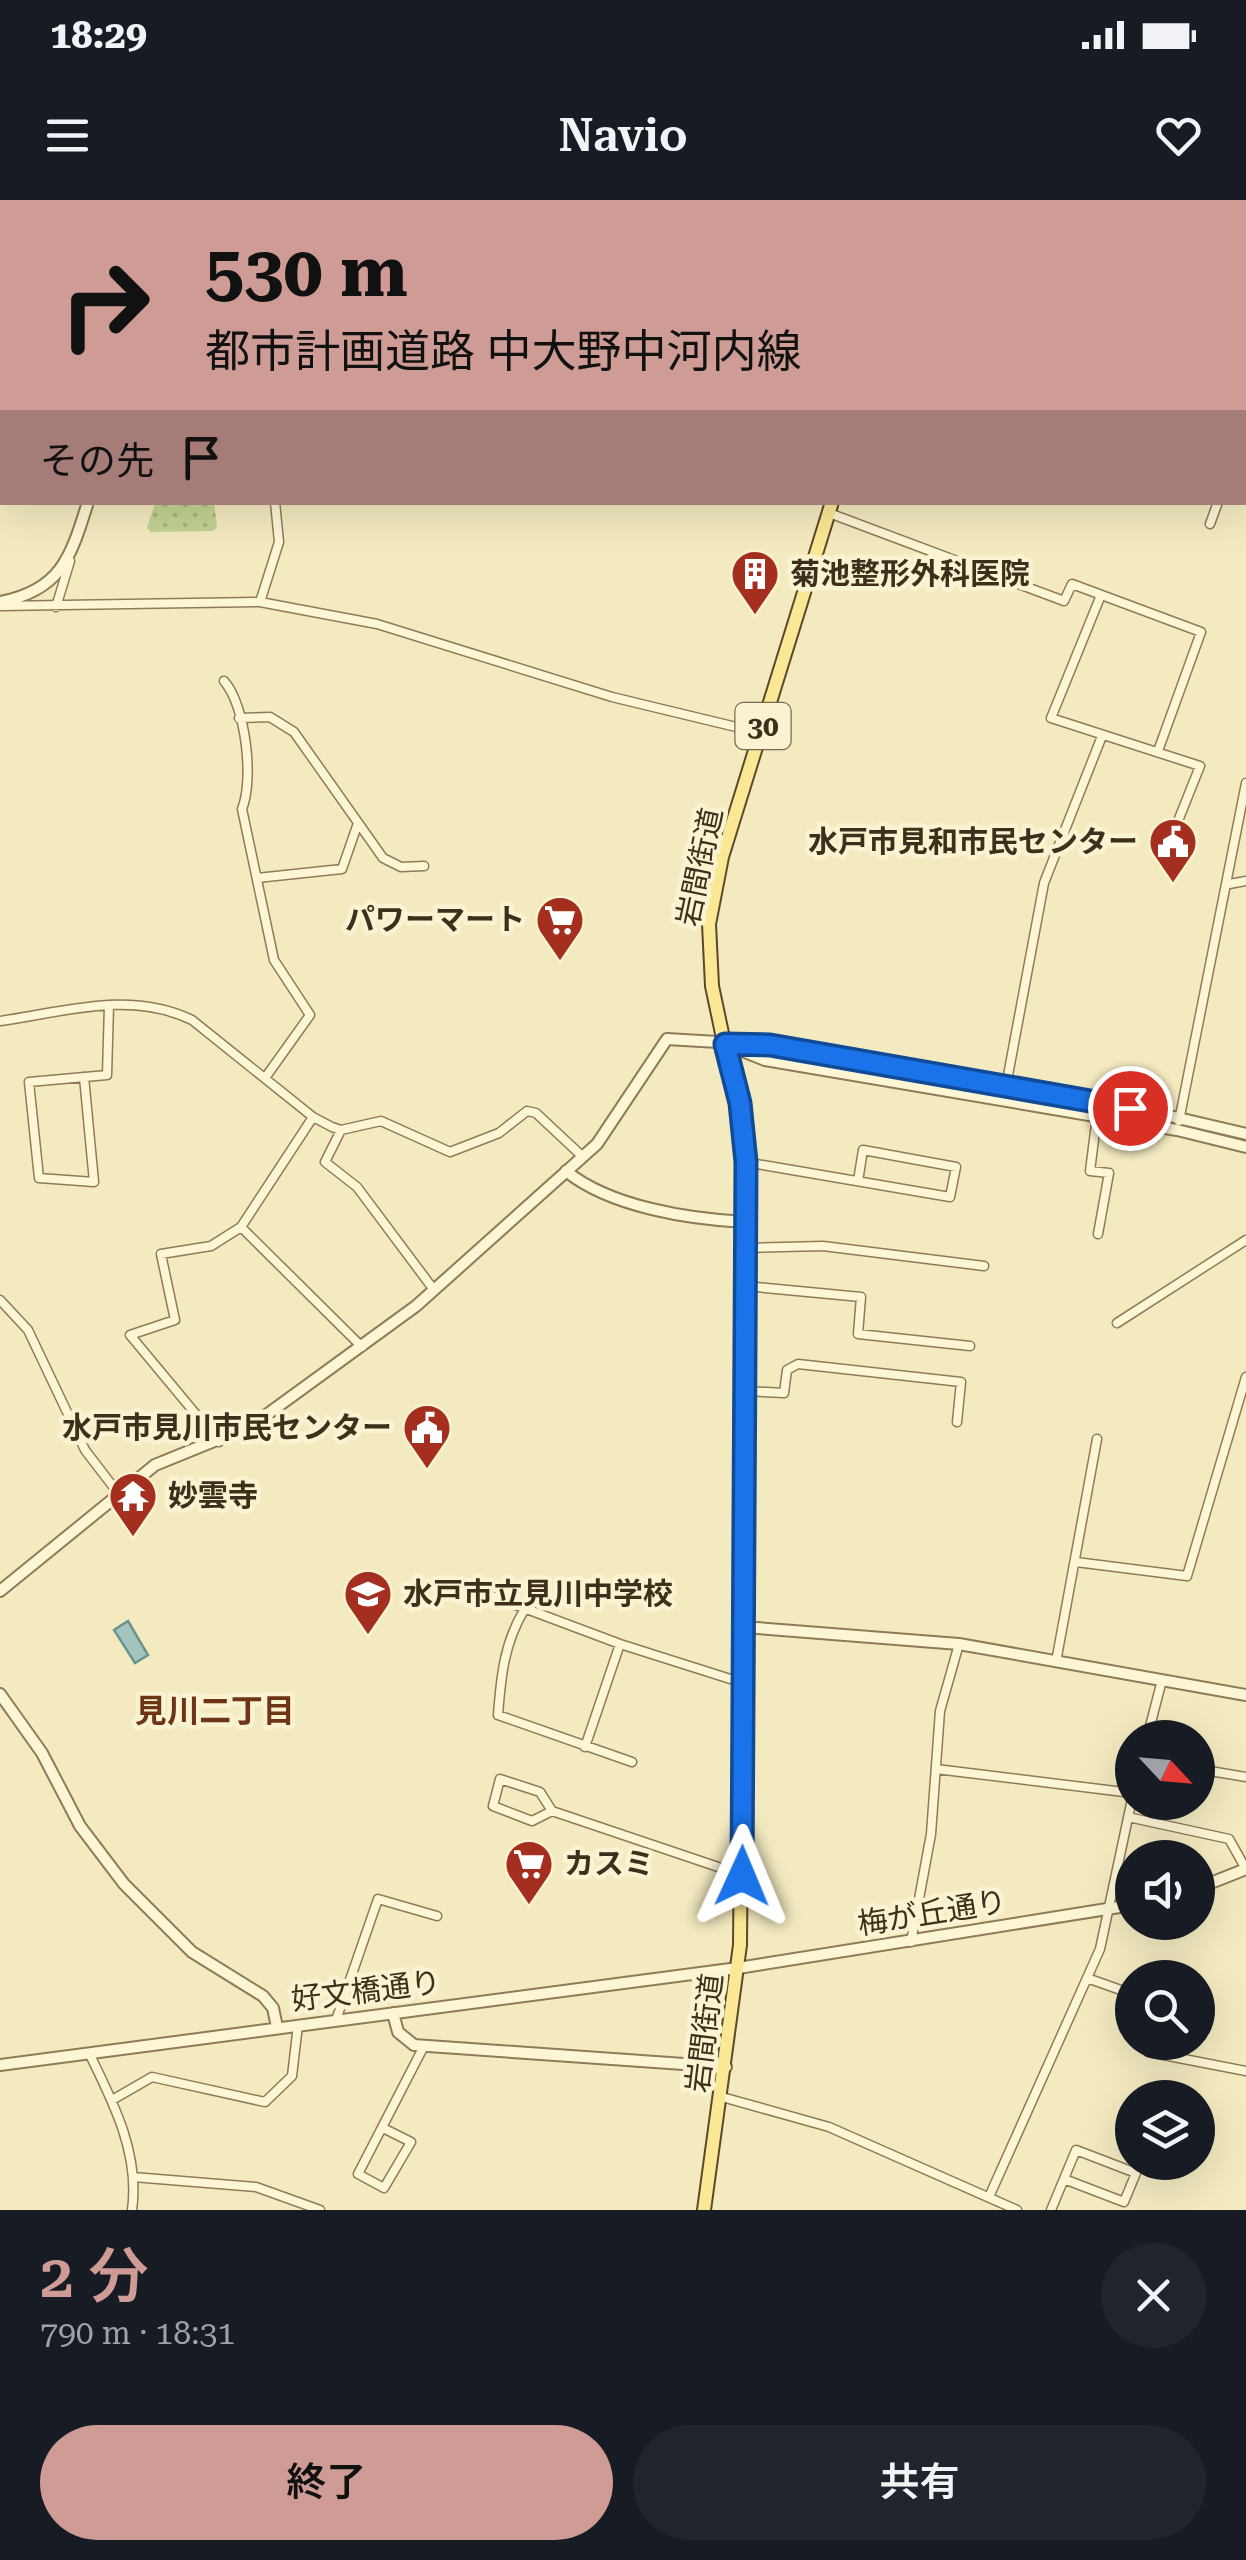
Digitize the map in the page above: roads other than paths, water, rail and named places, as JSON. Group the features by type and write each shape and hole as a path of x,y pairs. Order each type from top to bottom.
{"main road":[{"name":"岩間街道","path":"704,2210 738,1968 742,1876 746,1162 740,1103 712,986 709,924 720,868 831,508"}],"street":[{"path":"56,607 87,505"},
{"path":"260,602 279,542 275,505"},
{"path":"1210,524 1217,505"},
{"path":"831,508 1064,601 1072,584 1201,632 1158,751"},
{"path":"0,604 39,587 70,561"},
{"path":"1100,595 1050,718 1200,766 1178,821"},
{"path":"0,604 56,607 230,598 260,602 376,624 612,697 760,733"},
{"path":"224,681 239,718 250,790 242,809 274,960 310,1015 265,1078"},
{"path":"239,718 270,716 294,732 392,864 424,866"},
{"path":"1006,1086 1044,883 1102,736"},
{"path":"1177,1130 1229,884 1246,783"},
{"path":"257,878 342,869 358,823"},
{"path":"1229,884 1246,880"},
{"path":"0,1022 109,1005 169,1009 192,1020 313,1117 340,1130 381,1121 450,1152 499,1132 527,1112 536,1112 583,1157"},
{"path":"84,1077 94,1182 39,1178 29,1082 84,1077 107,1075 109,1005"},
{"path":"0,1591 118,1493 176,1453 219,1442 251,1426 434,1290 607,1132 663,1040 770,1045 1180,1117 1246,1134"},
{"path":"725,1044 766,1060 1177,1130 1246,1148"},
{"path":"1097,1116 1090,1172 1109,1173 1098,1234"},
{"path":"219,1442 130,1335 175,1320 162,1254 211,1246 240,1227 313,1117"},
{"path":"340,1130 325,1162 357,1187 434,1290"},
{"path":"746,1162 950,1197 956,1167 863,1150 858,1181"},
{"path":"566,1172 596,1190 712,1219 745,1222"},
{"path":"240,1227 362,1347"},
{"path":"1117,1323 1246,1240"},
{"path":"745,1248 823,1246 984,1266"},
{"path":"745,1286 862,1297 858,1334 970,1346"},
{"path":"0,1300 28,1330 86,1450 118,1493"},
{"path":"745,1391 784,1393 787,1370 798,1364 961,1382 958,1422"},
{"path":"1076,1562 1187,1576 1246,1378"},
{"path":"1056,1662 1097,1439"},
{"path":"473,1588 620,1644 743,1683"},
{"path":"524,1610 502,1661 498,1716 632,1762"},
{"path":"744,1627 959,1644 1246,1695"},
{"path":"585,1747 620,1644"},
{"path":"912,1942 931,1834 940,1711 959,1644"},
{"path":"1152,1720 1162,1680"},
{"path":"0,1694 42,1752 80,1826 124,1884 192,1952 270,2002 277,2028"},
{"path":"936,1769 1115,1794"},
{"path":"1215,1772 1246,1777"},
{"path":"552,1811 532,1821 493,1806 500,1779 540,1792 552,1811 742,1876"},
{"path":"989,2197 1087,1978 1110,1910 1127,1820"},
{"path":"1142,1820 1229,1839 1246,1869 1215,1881"},
{"path":"336,2020 378,1898 437,1916"},
{"name":"梅が丘通り","path":"738,1968 1115,1909"},
{"name":"好文橋通り","path":"0,2065 738,1968"},
{"path":"1087,1978 1115,1988"},
{"path":"393,2013 405,2040 424,2046 726,2067"},
{"path":"112,2100 152,2077 265,2102 292,2076 298,2025"},
{"path":"382,2128 411,2142 384,2188 358,2174 424,2046"},
{"path":"89,2053 112,2100 134,2177 132,2210"},
{"path":"1189,2060 1246,2071"},
{"path":"722,2098 829,2127 989,2197 998,2206 1017,2210"},
{"path":"1051,2210 1076,2150 1136,2173 1124,2202 1064,2179"},
{"path":"134,2177 256,2187 320,2210"}],"water":[{"path":"128,1621 148,1655 135,1663 114,1630"}],"place":[{"name":"菊池整形外科医院","path":"755,616"},
{"name":"水戸市見和市民センター","path":"1173,884"},
{"name":"パワーマート","path":"560,962"},
{"name":"水戸市見川市民センター","path":"427,1470"},
{"name":"妙雲寺","path":"133,1538"},
{"name":"水戸市立見川中学校","path":"368,1636"},
{"name":"カスミ","path":"529,1906"}],"district":[{"name":"見川二丁目","path":"215,1711"}]}
